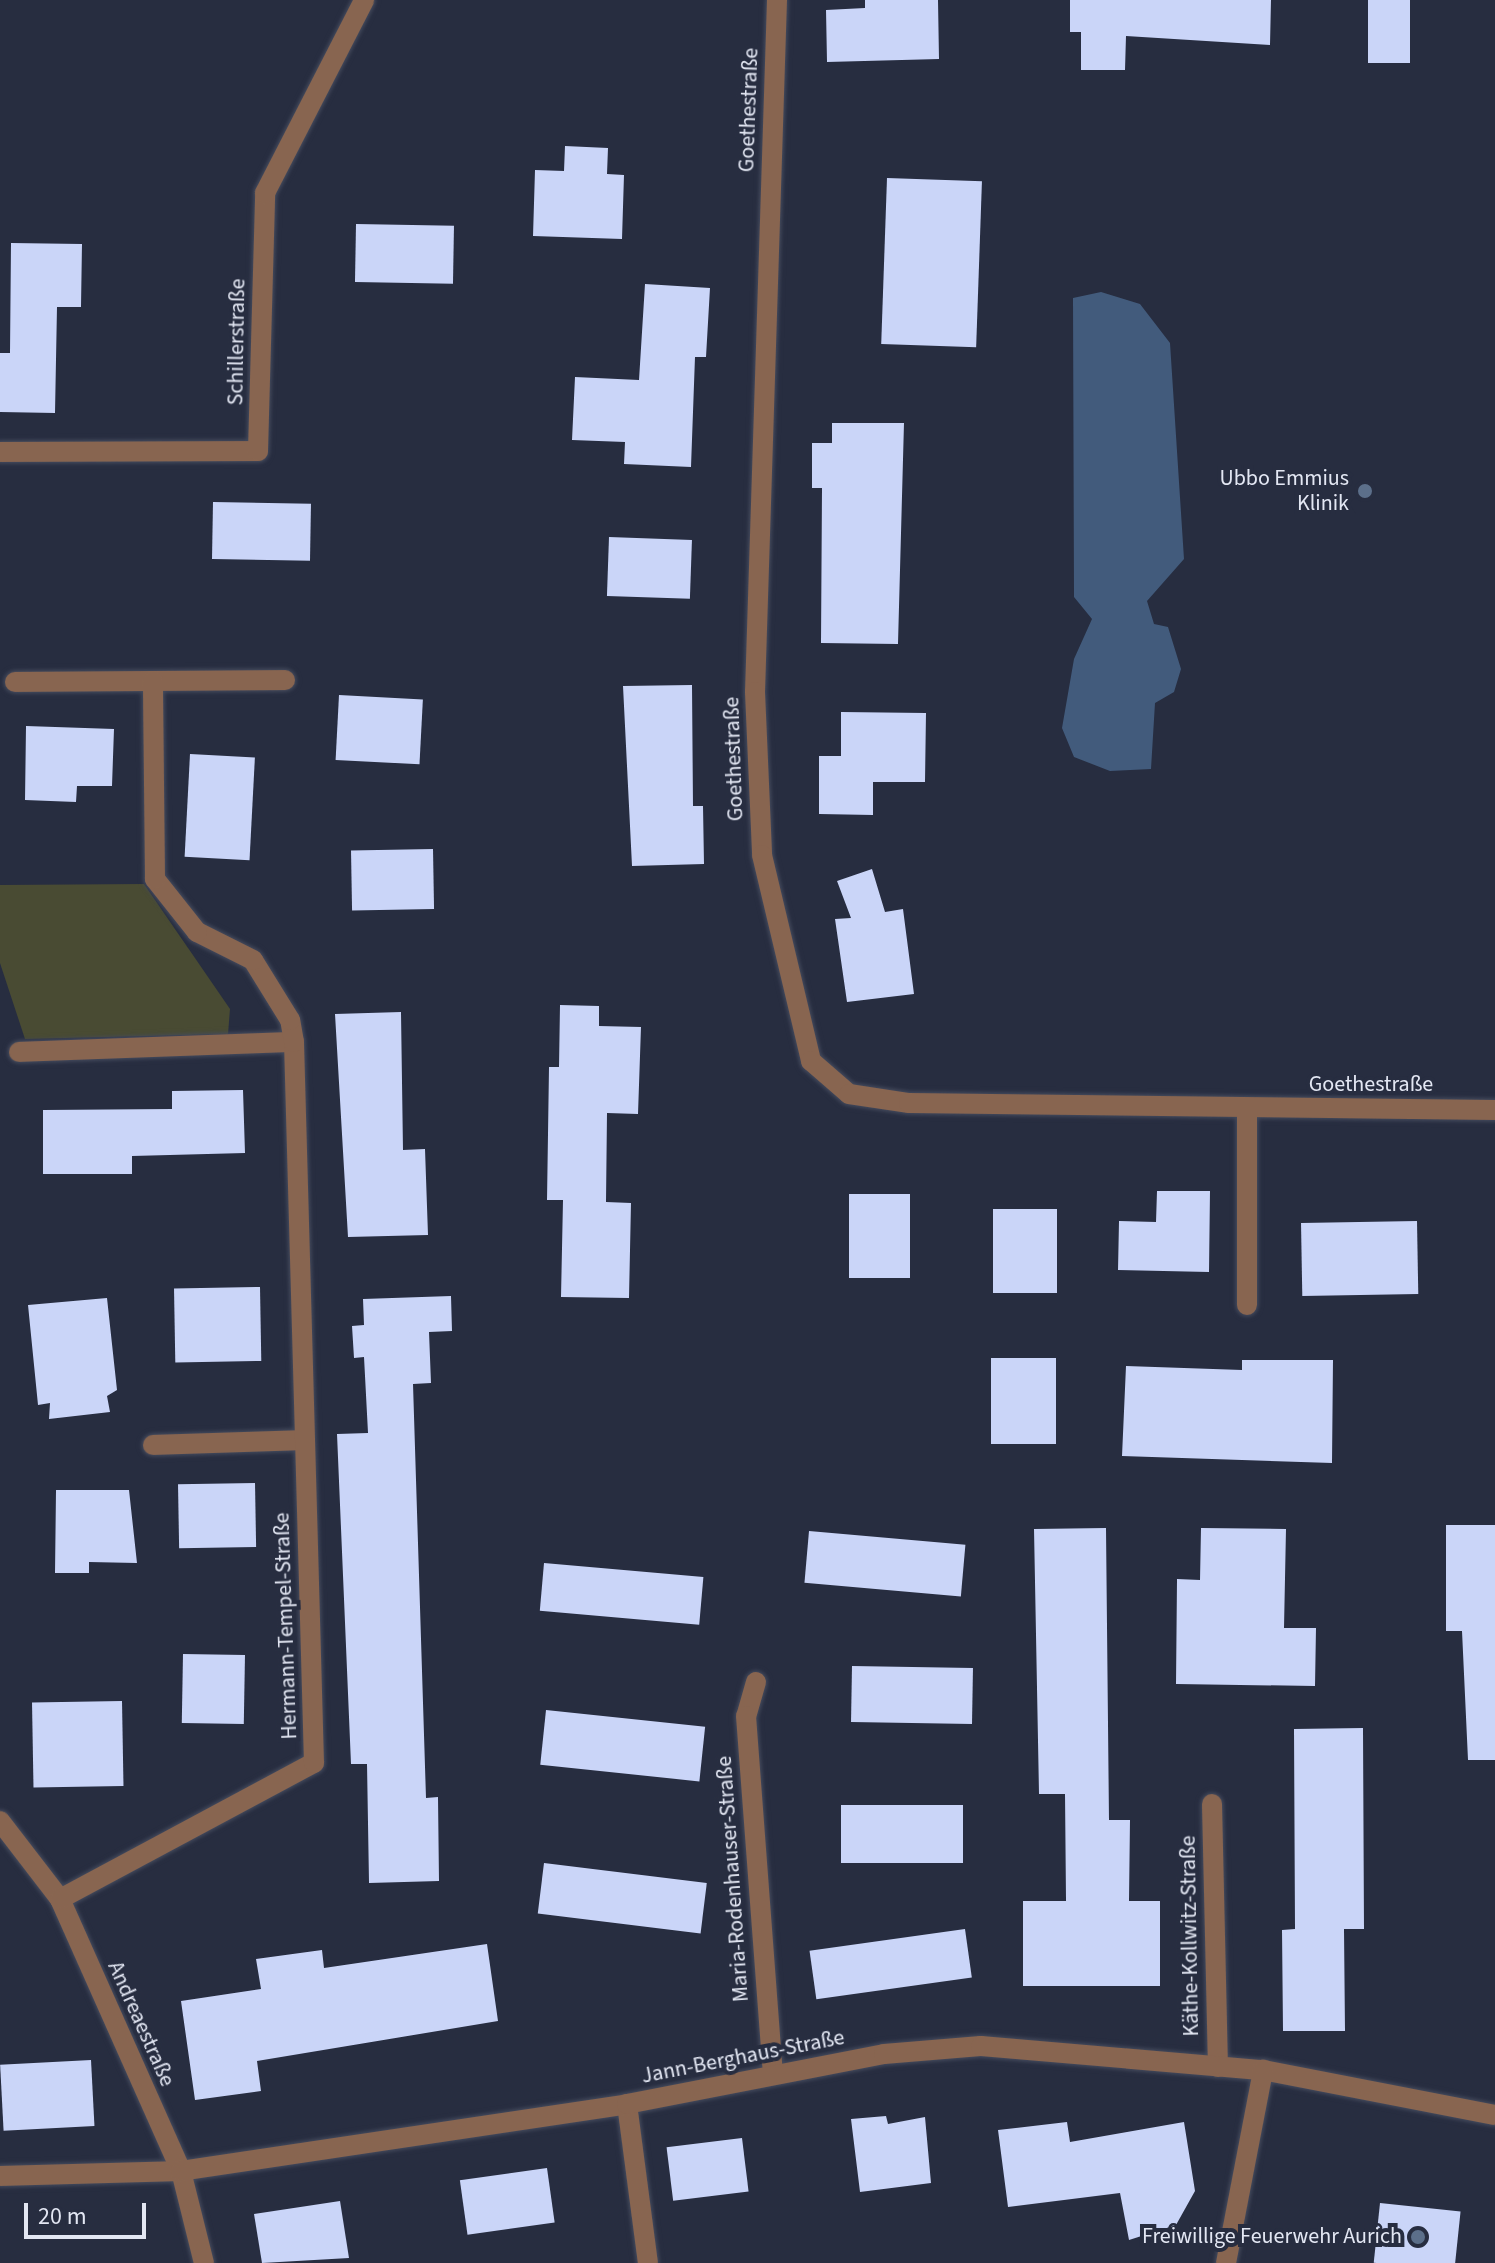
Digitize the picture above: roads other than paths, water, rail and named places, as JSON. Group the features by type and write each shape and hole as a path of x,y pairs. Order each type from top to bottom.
{"street":[{"name":"Schillerstraße","path":"0,452 258,451 265,193 364,0"},
{"name":"Goethestraße","path":"777,0 755,692 762,855 811,1061 849,1094 909,1103 1495,1110"},
{"path":"15,682 285,680"},
{"name":"Hermann-Tempel-Straße","path":"60,1899 314,1763 294,1042 290,1020 253,960 197,932 155,879 153,681"},
{"path":"19,1052 294,1042"},
{"path":"1247,1108 1247,1305"},
{"path":"153,1445 304,1440"},
{"name":"Maria-Rodenhauser-Straße","path":"756,1682 746,1716 773,2075"},
{"name":"Käthe-Kollwitz-Straße","path":"1212,1804 1218,2067"},
{"name":"Andreaestraße","path":"0,1821 60,1899 181,2171 204,2263"},
{"name":"Jann-Berghaus-Straße","path":"0,2176 181,2171 627,2104 884,2054 981,2046 1263,2070 1495,2115"},
{"path":"1226,2263 1263,2070"},
{"path":"627,2104 648,2263"}],"water":[{"path":"1101,292 1140,304 1170,343 1184,559 1147,601 1154,624 1168,627 1181,669 1174,692 1155,703 1151,769 1110,771 1074,757 1062,728 1074,659 1092,619 1074,597 1073,298"}],"place":[{"name":"Ubbo Emmius Klinik","path":"1365,491"},
{"name":"Freiwillige Feuerwehr Aurich","path":"1418,2237"}]}
